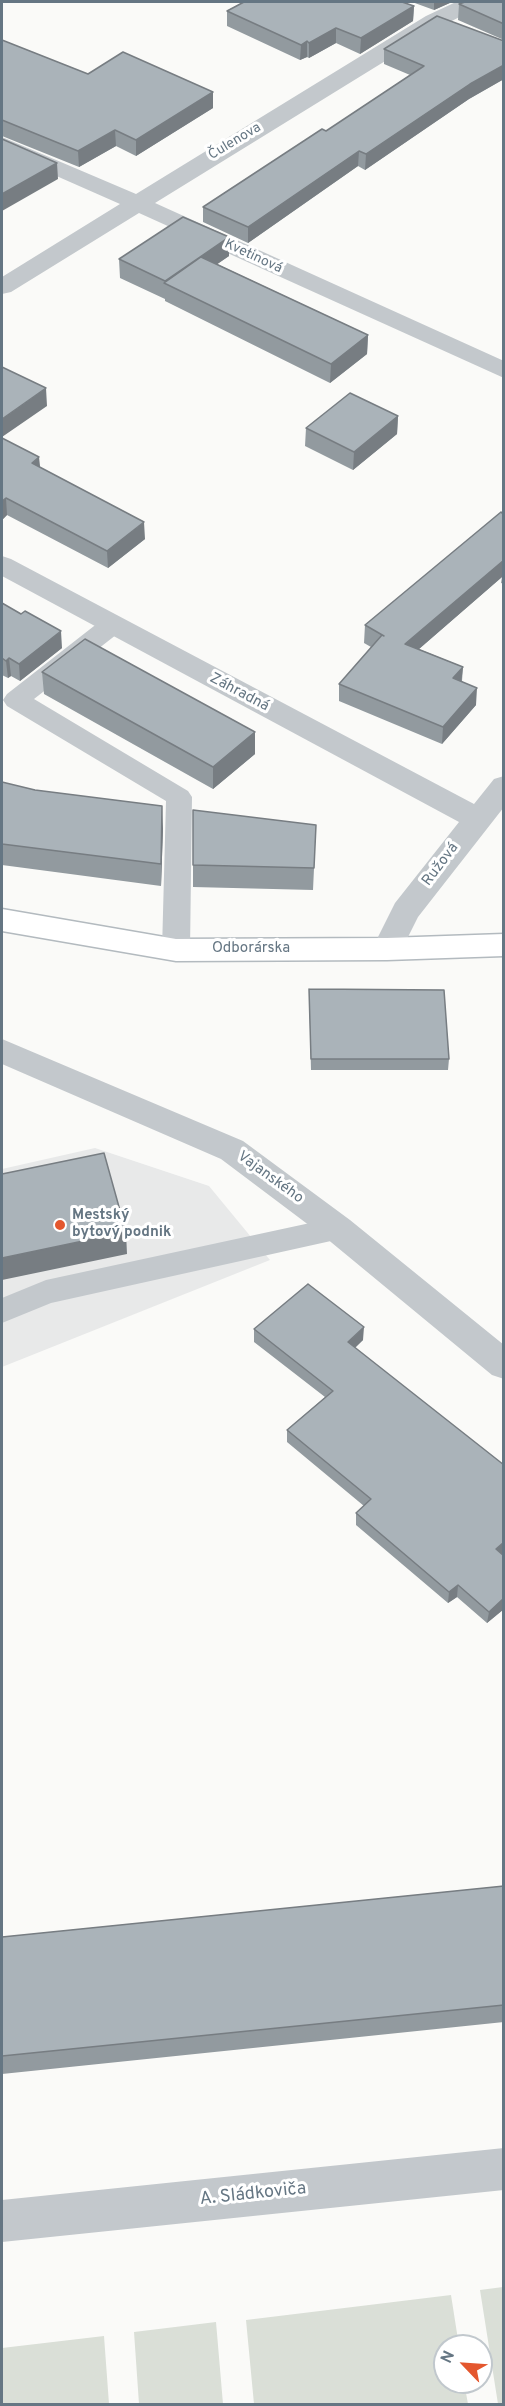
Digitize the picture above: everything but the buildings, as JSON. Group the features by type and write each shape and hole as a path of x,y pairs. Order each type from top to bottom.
{"main road":[{"name":"Odborárska","path":"2,920 176,950 387,949 504,945"}],"street":[{"name":"Čulenova","path":"2,287 434,21 471,2"},
{"path":"409,10 461,32"},
{"name":"Kvetinová","path":"2,144 137,203 504,371"},
{"name":"Záhradná","path":"2,565 477,819"},
{"name":"Ružová","path":"387,949 406,911 504,786"},
{"name":"Vajanského","path":"2,1051 232,1150 338,1229 504,1365"},
{"name":"A. Sládkoviča","path":"2,2221 504,2169"}],"lane":[{"path":"112,625 16,700 179,797 176,950"},
{"path":"2,1311 46,1292 338,1229"}],"shaded area":[{"path":"95,1148 209,1186 270,1260 2,1367 2,1169"},
{"path":"503,2287 504,2404 498,2404 493,2372 493,2334 487,2334 480,2290"},
{"path":"451,2295 457,2334 433,2334 433,2394 466,2394 468,2404 254,2404 246,2320"},
{"path":"216,2322 223,2404 139,2404 134,2332"},
{"path":"104,2336 109,2404 2,2404 2,2348"}],"place":[{"name":"Mestský bytový podnik","path":"60,1225"}]}
